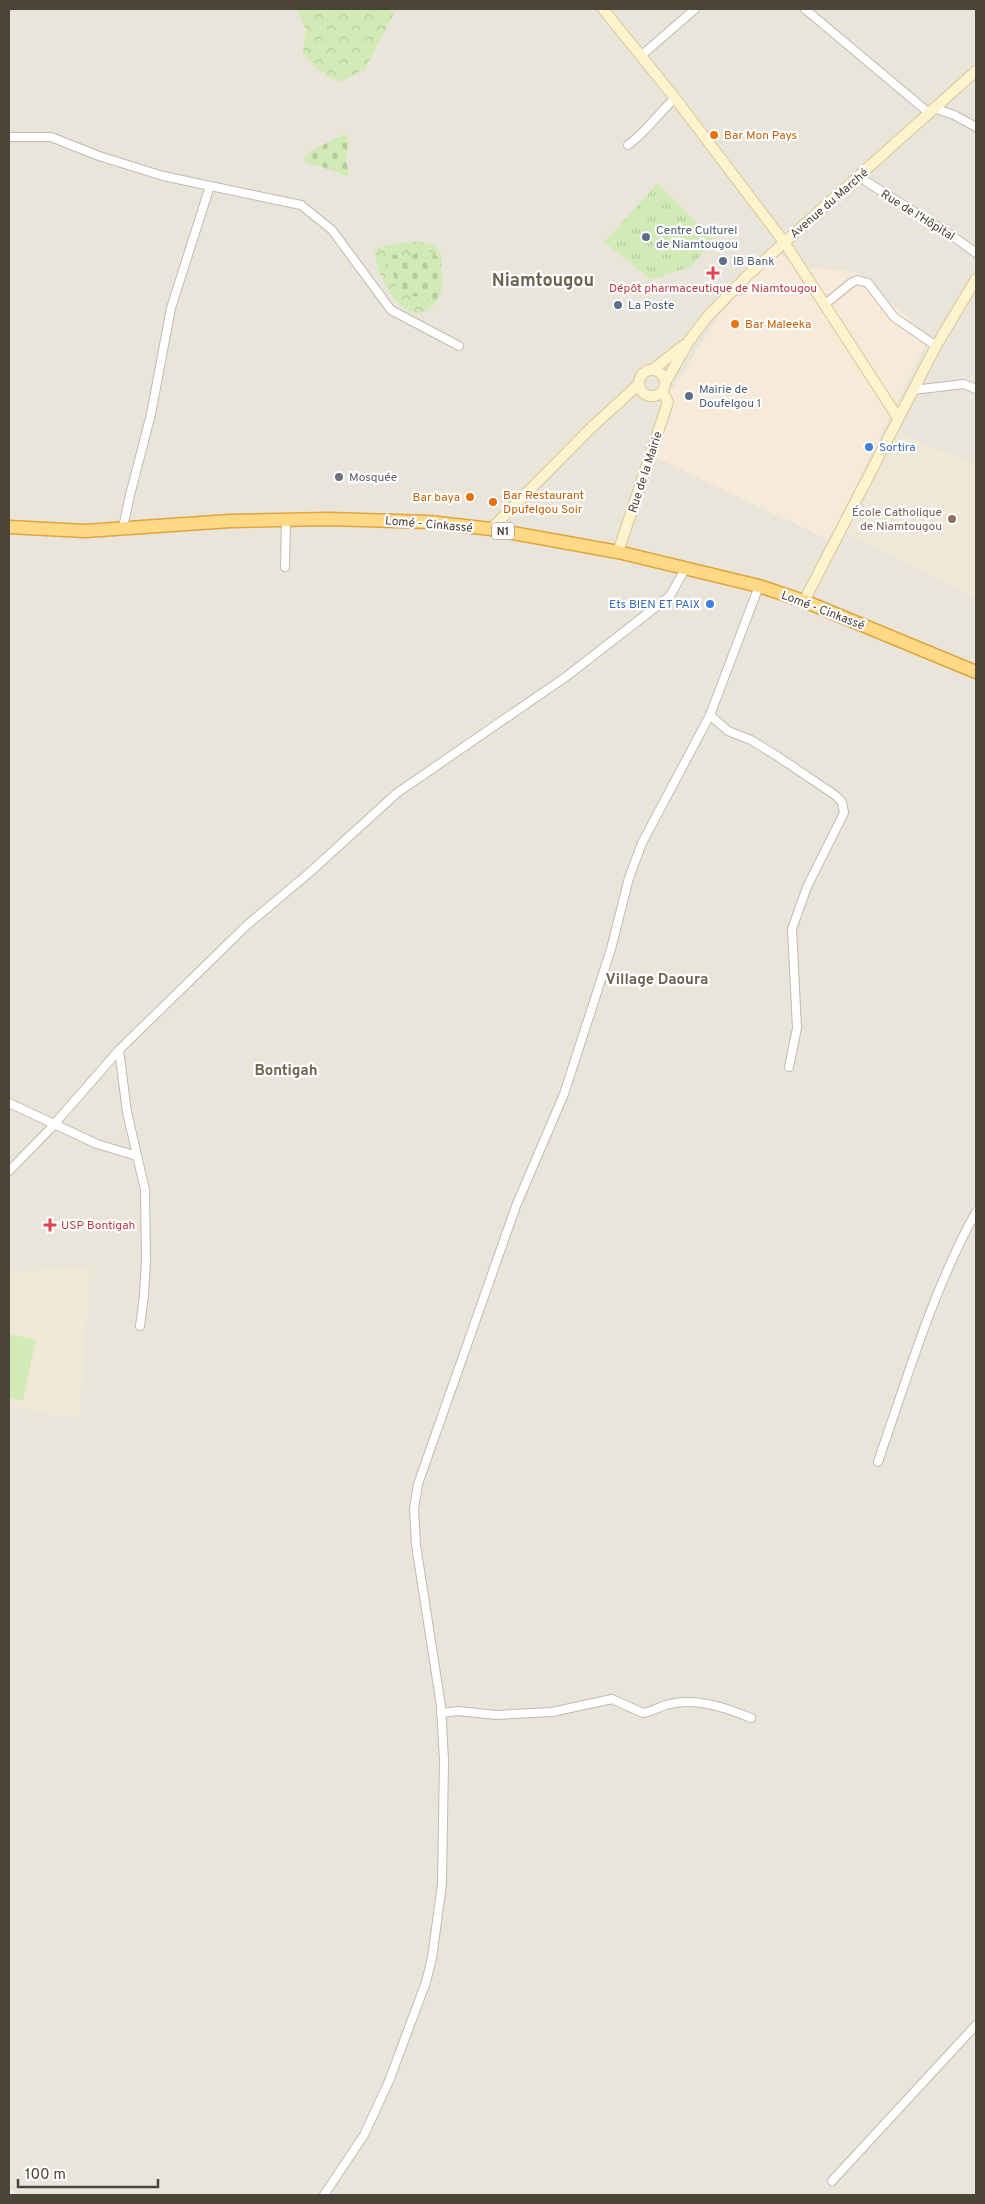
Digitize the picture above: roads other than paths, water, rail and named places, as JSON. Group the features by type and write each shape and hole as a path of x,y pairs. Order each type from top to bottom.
{"highway":[{"name":"Lomé - Cinkassé","path":"9,527 86,531 286,520 383,520 429,522 491,529 618,552 759,586 804,601 976,672"}],"main road":[{"path":"603,9 675,98 784,242 898,418"},
{"name":"Avenue du Marché","path":"664,387 689,341 708,317 784,242 859,178 976,71"},
{"path":"804,601 936,346 976,279"},
{"name":"Avenue du Marché","path":"652,370 689,341"},
{"path":"491,529 639,384 643,374 652,370 661,374 664,387 653,396 648,396 640,389 639,384"},
{"name":"Rue de la Mairie","path":"618,552 668,402 664,387"}],"street":[{"path":"642,56 695,9"},
{"path":"805,9 932,111 954,114 976,127"},
{"path":"628,145 640,136 675,98"},
{"path":"9,137 51,137 121,163 163,176 301,205 332,230 391,310 459,346"},
{"name":"Rue de l'Hôpital","path":"859,178 954,237 976,253"},
{"path":"123,528 152,414 171,308 210,186"},
{"path":"824,305 851,283 857,280 868,283 894,317 936,346"},
{"path":"913,390 964,384 976,389"},
{"path":"285,567 286,520"},
{"path":"9,1171 55,1123 119,1050 246,926 310,873 397,793 567,676 670,596 685,569"},
{"path":"324,2195 364,2135 389,2081 428,1974 442,1884 444,1760 441,1713 416,1545 414,1509 418,1484 516,1206 564,1094 611,949 630,878 642,843 710,715 759,586"},
{"path":"710,715 728,730 764,748 842,802 844,813 807,887 792,929 797,1028 789,1066"},
{"path":"119,1050 127,1112 144,1190 144,1295 140,1326"},
{"path":"9,1104 55,1123 97,1144 137,1156"},
{"path":"878,1462 910,1368 937,1298 963,1234 976,1212"},
{"path":"441,1713 458,1711 496,1715 552,1712 612,1699 643,1712 664,1705 688,1702 722,1707 751,1718"},
{"path":"832,2182 976,2025"}],"place":[{"name":"Bar Mon Pays","path":"714,135"},
{"name":"Centre Culturel de Niamtougou","path":"646,237"},
{"name":"IB Bank","path":"723,261"},
{"name":"Dépôt pharmaceutique de Niamtougou","path":"713,273"},
{"name":"La Poste","path":"618,305"},
{"name":"Bar Maleeka","path":"735,324"},
{"name":"Mairie de Doufelgou 1","path":"689,396"},
{"name":"Sortira","path":"869,447"},
{"name":"Mosquée","path":"339,477"},
{"name":"Bar baya","path":"470,497"},
{"name":"Bar Restaurant Dpufelgou Soir","path":"493,502"},
{"name":"École Catholique de Niamtougou","path":"952,519"},
{"name":"Ets BIEN ET PAIX","path":"710,604"},
{"name":"USP Bontigah","path":"50,1225"}],"district":[{"name":"Niamtougou","path":"543,280"},
{"name":"Village Daoura","path":"657,979"},
{"name":"Bontigah","path":"286,1070"}]}
